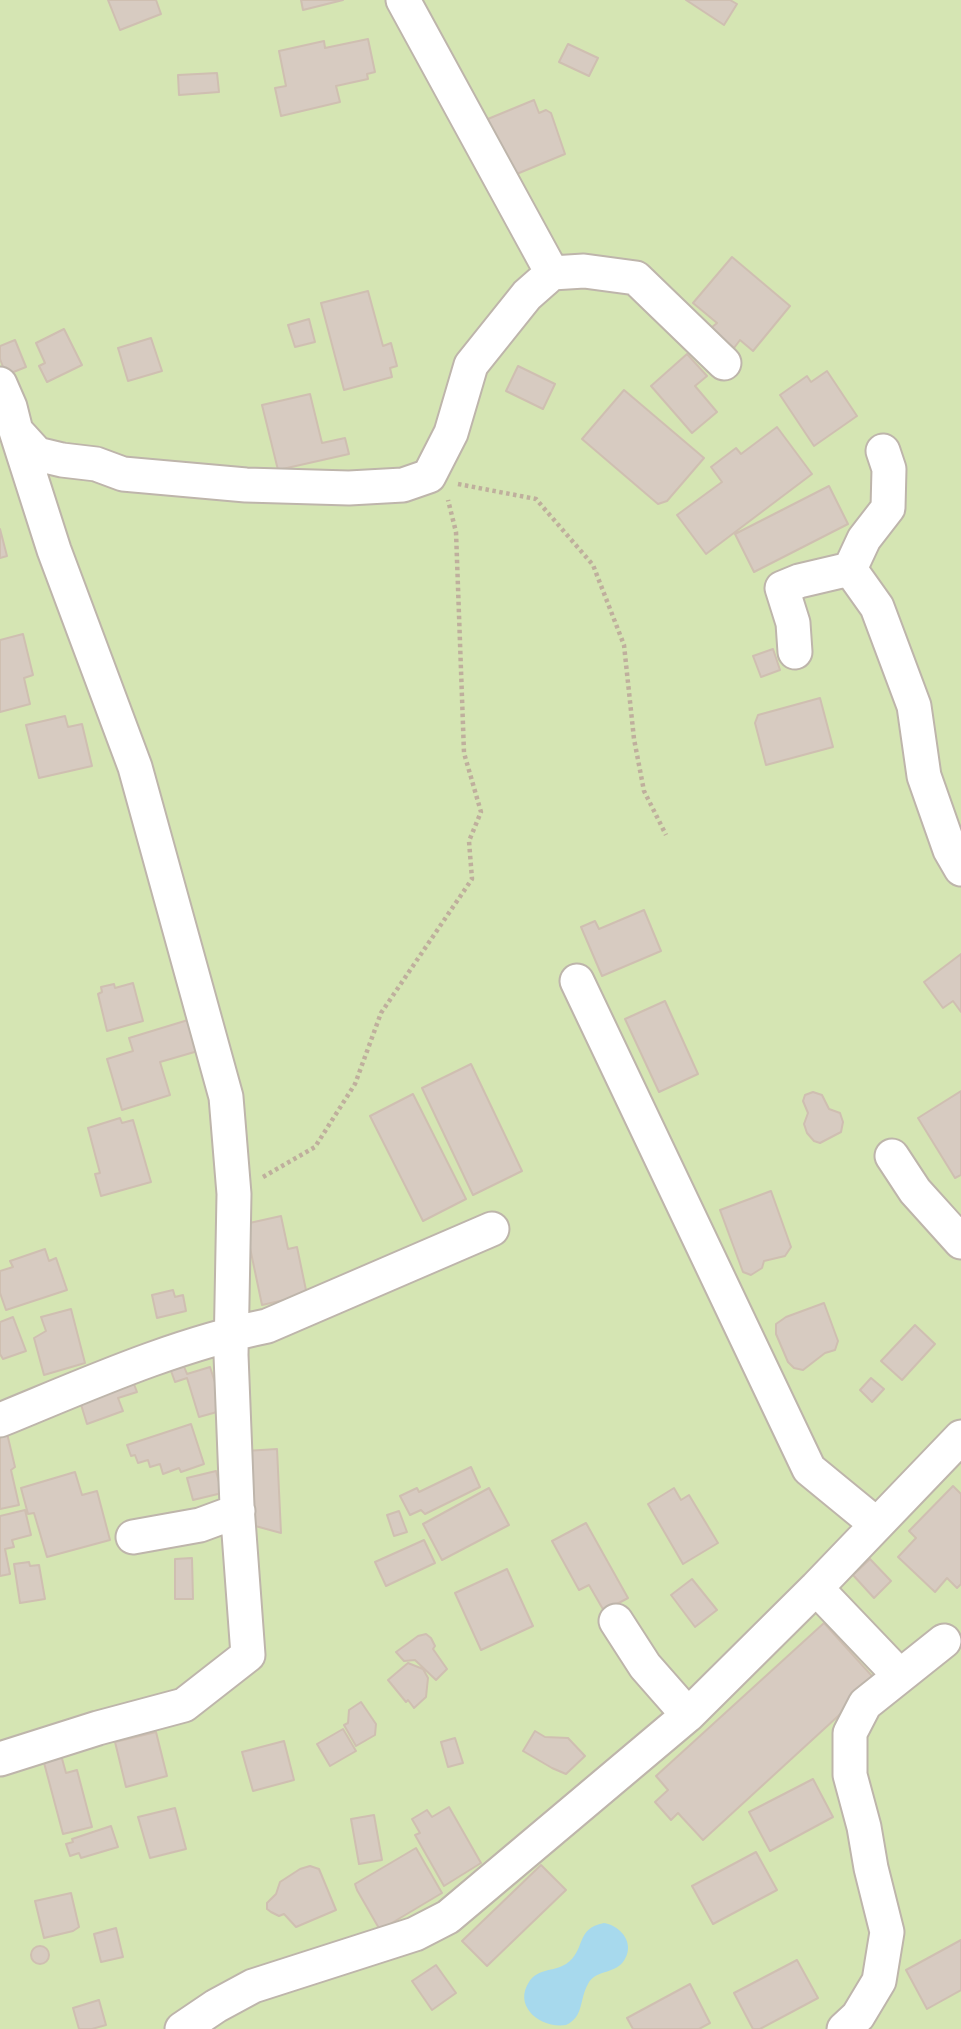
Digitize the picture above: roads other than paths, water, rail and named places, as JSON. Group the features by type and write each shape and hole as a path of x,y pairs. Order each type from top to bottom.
{"street":[{"path":"403,0 552,273"},
{"path":"6,407 37,454 96,464 123,474 246,485 349,488 403,485 441,470 471,365 527,295 552,273 584,271 636,278 724,363"},
{"path":"0,1759 98,1728 184,1705 248,1655 237,1511 231,1333 234,1194 226,1097 139,780 54,550 6,407"},
{"path":"850,569 864,539 887,508 889,469 883,451"},
{"path":"795,652 793,623 782,588 799,581 850,569"},
{"path":"850,569 877,607 914,706 924,776 950,850 961,869"},
{"path":"577,981 809,1469 876,1524"},
{"path":"891,1156 915,1191 961,1242"},
{"path":"0,1420 168,1352 231,1333 267,1326 492,1229"},
{"path":"182,2029 253,1986 415,1934 449,1917 688,1715 817,1588 961,1437"},
{"path":"133,1537 200,1525 237,1511"},
{"path":"817,1588 900,1676"},
{"path":"617,1621 645,1666 688,1715"},
{"path":"844,2029 858,2016 879,1981 887,1932 850,1775 850,1733 865,1704 955,1637"}],"water":[{"path":"604,1923 616,1928 625,1937 628,1949 623,1962 615,1969 591,1980 572,2022 556,2025 532,2014 524,1999 529,1982 541,1972 566,1964 572,1959 589,1930"}]}
